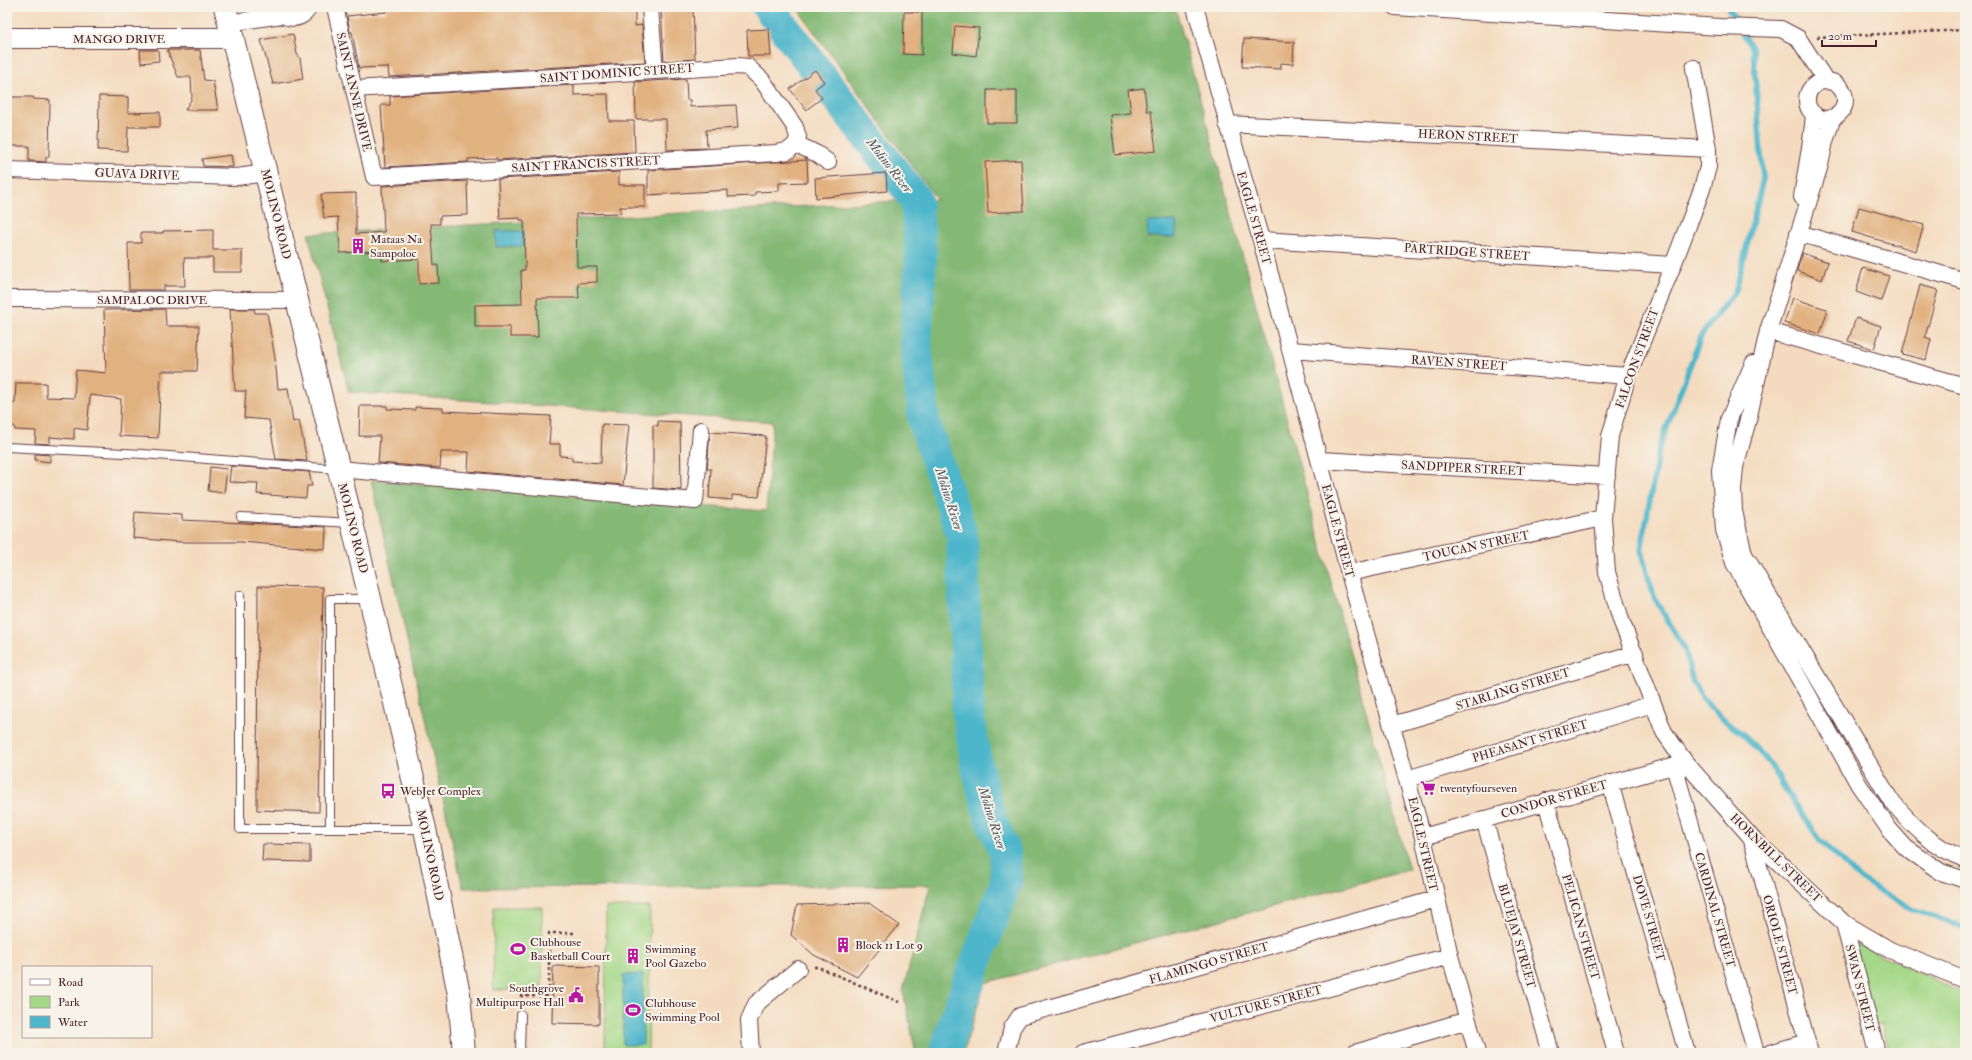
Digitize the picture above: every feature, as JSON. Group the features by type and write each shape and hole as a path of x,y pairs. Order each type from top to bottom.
{"main road":[{"name":"MOLINO ROAD","path":"228,23 339,469 425,829 459,994 464,1053"}],"street":[{"path":"228,23 279,11 287,18 299,17 308,7"},
{"name":"SAINT ANNE DRIVE","path":"335,7 374,177"},
{"path":"650,7 654,71"},
{"path":"1395,7 1727,28 1781,29 1798,38 1826,80 1839,85 1845,96 1843,109 1839,114 1826,119 1814,114 1809,109 1807,96 1814,85 1826,80"},
{"name":"EAGLE STREET","path":"1195,9 1261,240 1349,573 1423,836 1450,956 1478,1053"},
{"name":"MANGO DRIVE","path":"7,38 228,23"},
{"name":"SAINT DOMINIC STREET","path":"354,88 727,66 748,67 762,80 795,127 798,137 796,144"},
{"name":"FALCON STREET","path":"1635,653 1621,620 1607,572 1603,518 1610,436 1628,376 1673,265 1702,189 1708,167 1708,149 1694,68"},
{"path":"1798,233 1806,162 1812,140 1814,114"},
{"path":"1833,117 1768,331 1748,420 1735,467 1733,490 1734,511 1744,554 1890,799 1906,818 1923,834 1949,854 1965,859"},
{"name":"HERON STREET","path":"1227,124 1708,149"},
{"path":"796,144 817,154 828,162"},
{"name":"SAINT FRANCIS STREET","path":"374,177 776,153 788,151 796,144"},
{"name":"GUAVA DRIVE","path":"7,170 237,177 266,173"},
{"path":"1798,233 1965,281"},
{"name":"PARTRIDGE STREET","path":"1261,240 1673,265"},
{"name":"SAMPALOC DRIVE","path":"7,300 297,300"},
{"path":"1768,331 1965,386"},
{"path":"1768,331 1729,419 1720,470 1724,530 1734,563 1859,785 1889,829 1906,848 1941,872 1965,880"},
{"name":"RAVEN STREET","path":"1291,350 1628,376"},
{"path":"339,469 695,502 701,430"},
{"name":"SANDPIPER STREET","path":"1320,460 1607,476"},
{"name":"TOUCAN STREET","path":"1349,573 1603,518"},
{"name":"HORNBILL STREET","path":"1635,653 1664,732 1679,764 1751,837 1844,923 1890,950 1965,980"},
{"name":"STARLING STREET","path":"1392,725 1635,653"},
{"name":"PHEASANT STREET","path":"1407,779 1653,704"},
{"name":"CONDOR STREET","path":"1423,836 1679,764"},
{"name":"CARDINAL STREET","path":"1679,764 1756,1053"},
{"name":"DOVE STREET","path":"1610,783 1687,1053"},
{"name":"PELICAN STREET","path":"1546,802 1616,1053"},
{"name":"BLUEJAY STREET","path":"1484,819 1551,1053"},
{"name":"ORIOLE STREET","path":"1751,837 1808,1048"},
{"name":"FLAMINGO STREET","path":"1006,1053 1012,1028 1020,1016 1436,899"},
{"name":"SWAN STREET","path":"1844,923 1877,1053"},
{"name":"VULTURE STREET","path":"1083,1053 1450,956"},
{"path":"751,1053 749,1020 756,1004 798,969"},
{"path":"1355,1053 1404,1046 1468,1020"},
{"path":"1770,1053 1808,1048"}],"lane":[{"path":"7,447 143,454 339,469"},
{"path":"241,518 352,523"},
{"path":"240,595 240,829 425,829"},
{"path":"330,829 330,599 370,599"},
{"path":"520,1053 521,1015"}],"path":[{"path":"1798,38 1965,30"},
{"path":"521,1015 521,996 548,996 549,933 574,933"},
{"path":"798,969 818,967 899,1002"}],"green space":[{"path":"796,7 1084,7 1176,10 1409,870 985,983 963,1053 916,1053 903,991 930,885 463,888 371,480 766,511 773,422 349,392 308,234 937,200"},
{"name":"Clubhouse Basketball Court","path":"494,907 542,907 542,990 493,990"},
{"path":"606,907 650,907 648,1053 605,1053"},
{"path":"1850,941 1965,994 1965,1053 1890,1053 1882,1024 1875,1025"}],"water":[{"path":"1176,221 1176,237 1148,238 1147,222"},
{"path":"496,231 523,231 523,246 496,247"},
{"name":"Clubhouse Swimming Pool","path":"643,974 643,1045 623,1045 623,975"}],"building":[{"path":"386,7 635,7 635,26 642,25 645,62 389,77 388,67 359,68 352,32 350,32 347,16 386,12"},
{"path":"661,7 693,7 695,59 664,61"},
{"path":"904,12 922,12 922,55 903,54"},
{"path":"955,26 979,28 976,56 953,53"},
{"path":"769,29 771,56 748,56 747,30"},
{"path":"293,34 297,54 300,58 303,79 273,84 261,40"},
{"path":"1244,39 1294,42 1293,64 1281,63 1281,69 1242,67"},
{"path":"140,50 158,50 159,61 141,63"},
{"path":"167,50 200,50 204,80 213,81 218,110 185,110 192,98 191,77 178,77"},
{"path":"815,70 824,82 815,89 822,98 806,110 790,89"},
{"path":"686,79 687,100 690,100 690,107 736,105 738,128 706,130 707,148 667,150 666,119 636,119 635,82"},
{"path":"574,85 574,95 608,94 609,121 634,121 635,152 497,160 497,158 468,159 468,162 385,167 381,105 390,105 390,96"},
{"path":"1144,88 1147,111 1151,111 1156,151 1115,155 1110,115 1131,113 1128,90"},
{"path":"987,90 1017,90 1017,123 987,123"},
{"path":"99,96 128,97 128,113 160,112 160,127 128,127 127,151 98,150"},
{"path":"7,97 33,97 34,99 50,100 49,157 46,157 46,162 29,161 29,146 7,146"},
{"path":"231,155 233,167 203,166 202,159"},
{"path":"807,160 808,182 779,183 779,191 755,192 755,196 728,197 728,190 648,195 648,170"},
{"path":"1021,160 1024,211 988,213 985,162"},
{"path":"619,172 619,185 645,185 645,207 620,207 621,213 576,214 577,267 597,267 597,282 578,283 579,298 537,298 538,337 510,337 510,327 475,327 475,305 522,304 521,270 525,270 524,220 520,220 520,218 500,219 498,179"},
{"path":"886,173 887,191 816,198 815,178"},
{"path":"467,181 468,215 440,216 440,224 431,224 434,265 438,265 439,283 419,284 419,259 382,261 382,251 340,253 338,217 324,218 321,194 356,193 356,234 384,232 382,186"},
{"path":"1859,207 1924,225 1916,251 1852,232"},
{"path":"213,230 213,250 242,250 242,272 213,272 213,258 184,258 185,286 164,286 164,290 129,290 128,243 141,243 141,233"},
{"path":"1802,253 1828,262 1822,280 1797,271"},
{"path":"1863,268 1889,276 1881,301 1856,292"},
{"path":"1920,285 1938,290 1925,337 1931,339 1926,360 1902,354"},
{"path":"1793,298 1826,309 1826,315 1820,334 1784,323"},
{"path":"165,309 166,326 199,326 197,371 161,371 158,438 119,436 121,399 90,395 87,430 74,428 74,439 50,437 50,444 35,443 36,431 15,430 14,426 7,426 7,404 15,403 16,383 46,383 46,397 74,398 76,370 106,373 104,310"},
{"path":"230,309 254,309 255,313 267,313 275,358 278,389 288,388 293,422 299,420 307,461 276,459 269,420 244,418 246,391 235,391"},
{"path":"1856,318 1881,326 1874,349 1848,341"},
{"path":"360,406 387,406 387,409 415,410 415,407 443,408 443,411 551,416 549,444 560,444 560,456 572,457 572,461 601,463 602,424 629,425 623,485 468,471 469,452 441,452 440,468 378,463 380,436 359,436"},
{"path":"658,421 680,422 681,490 653,488 653,425 658,426"},
{"path":"710,432 766,436 759,497 732,495 732,500 709,498 711,469 707,469"},
{"path":"35,454 50,455 50,462 35,460"},
{"path":"231,466 309,472 312,486 307,486 306,498 257,494 258,483 229,482"},
{"path":"210,467 227,469 224,493 208,491"},
{"path":"135,512 182,515 182,520 326,527 325,549 241,542 180,542 133,538"},
{"path":"258,586 323,587 319,812 257,810"},
{"path":"263,844 310,845 310,862 262,861"},
{"name":"Block 11 Lot 9","path":"869,903 899,925 857,977 814,955 791,935 797,905"},
{"name":"Southgrove Multipurpose Hall","path":"553,966 599,967 599,1024 552,1023"}],"waterway":[{"name":"Molino River","path":"768,7 916,200 921,254 916,343 924,422 962,535 968,711 976,762 990,817 1005,852 1006,882 958,1011 945,1053"},
{"path":"1728,7 1753,50 1763,179 1736,290 1702,334 1659,448 1641,551 1654,597 1685,649 1693,683 1705,701 1720,717 1745,736 1770,764 1788,794 1820,840 1860,879 1904,905 1965,928"}],"place":[{"name":"Mataas Na Sampoloc","path":"358,246"},
{"name":"twentyfourseven","path":"1428,788"},
{"name":"WebJet Complex","path":"388,791"},
{"name":"Block 11 Lot 9","path":"843,945"},
{"name":"Clubhouse Basketball Court","path":"518,949"},
{"name":"Swimming Pool Gazebo","path":"633,956"},
{"name":"Southgrove Multipurpose Hall","path":"576,995"},
{"name":"Clubhouse Swimming Pool","path":"633,1010"}]}
